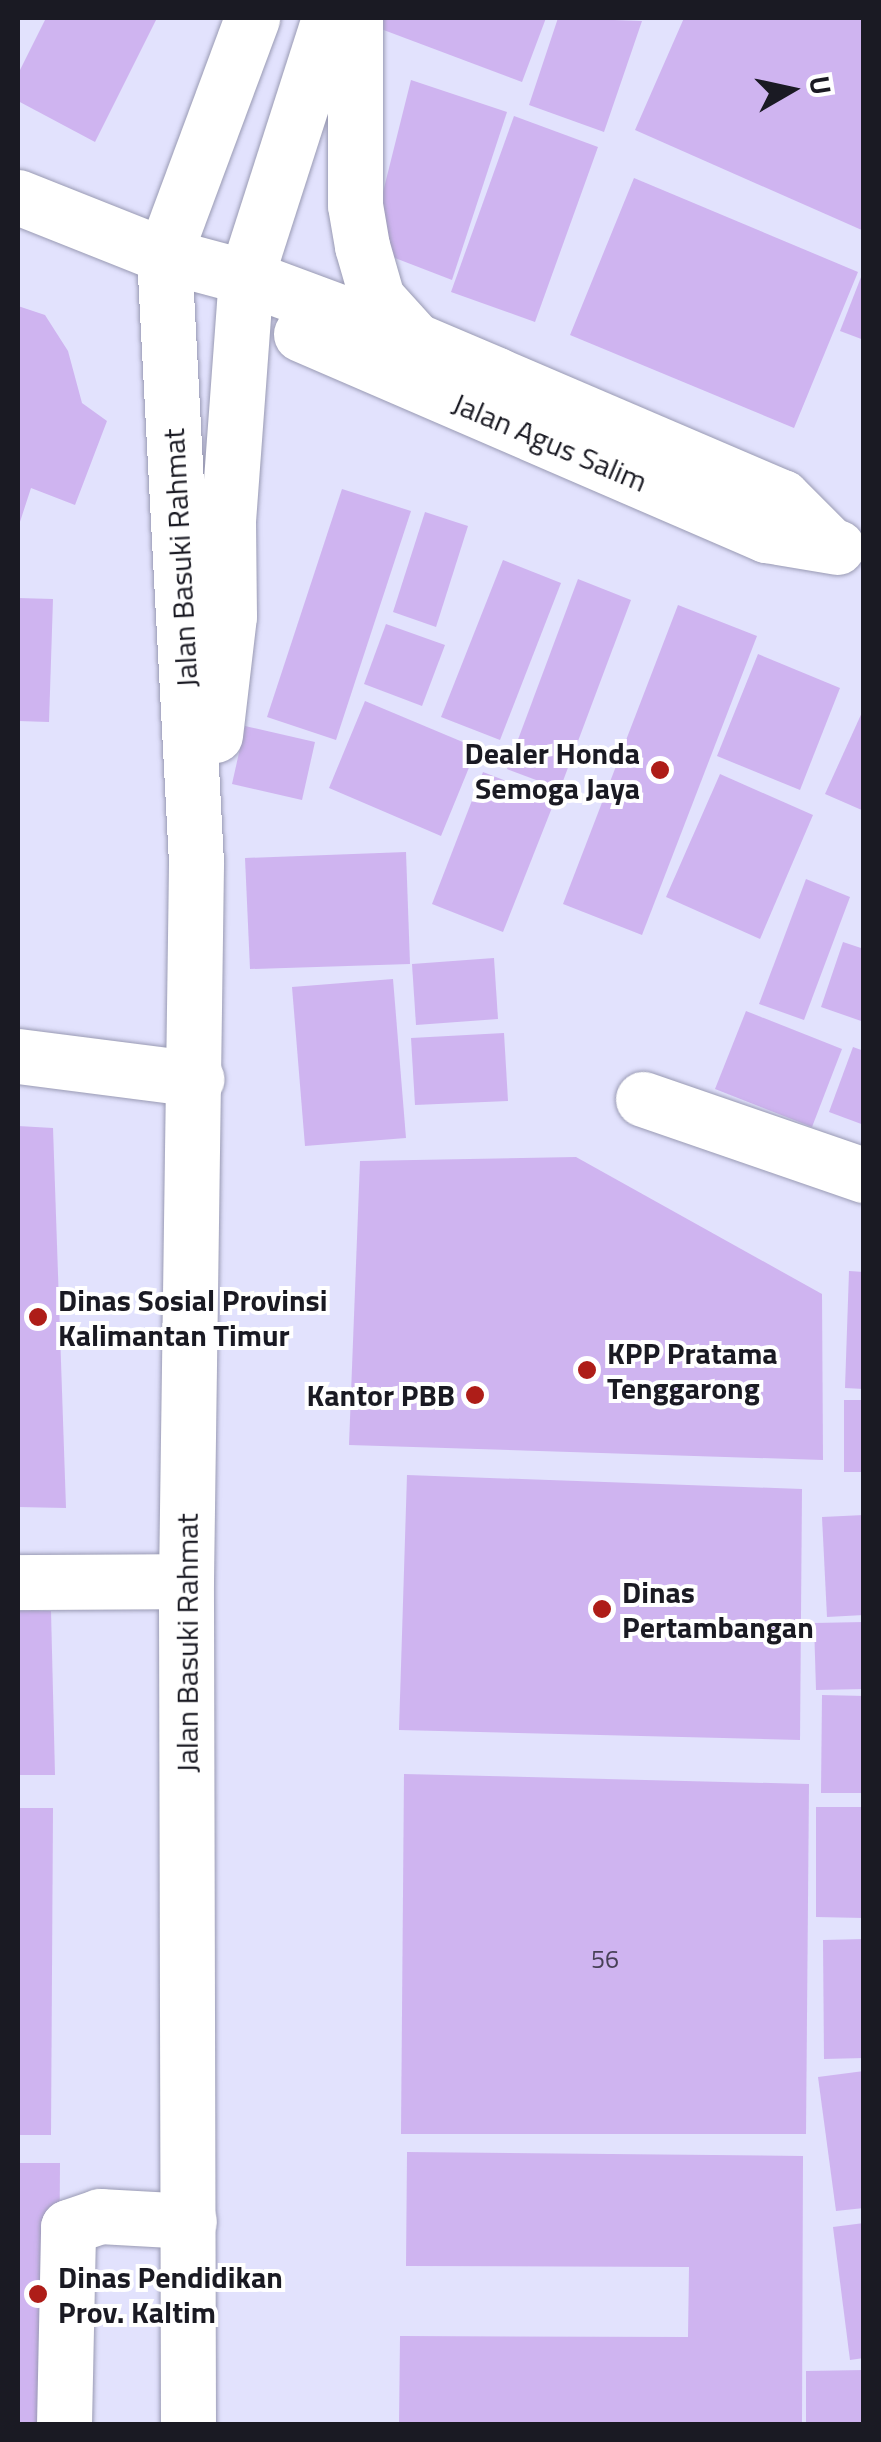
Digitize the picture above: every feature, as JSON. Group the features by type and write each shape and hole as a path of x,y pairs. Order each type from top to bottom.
{"street":[{"path":"164,255 252,18"},
{"name":"Jalan Basuki Rahmat","path":"196,862 229,616 228,521 244,292 329,18"},
{"path":"355,18 355,205 362,246 377,298 415,340"},
{"name":"Jalan Agus Salim","path":"18,197 164,255 766,535 846,550"},
{"name":"Jalan Basuki Rahmat","path":"164,255 196,862 196,1079 186,1581 188,2424"},
{"path":"244,292 415,340 782,497 846,550"},
{"path":"18,1056 196,1079"},
{"path":"643,1099 864,1174"},
{"path":"18,1582 186,1581"},
{"path":"64,2424 68,2226 100,2216 188,2221"}],"building":[{"path":"46,18 157,18 95,142 18,101 18,74"},
{"path":"376,18 546,18 522,82 373,26"},
{"path":"558,18 642,21 604,132 529,105"},
{"path":"684,18 864,18 864,231 635,130"},
{"path":"411,80 507,112 452,280 369,248"},
{"path":"514,116 598,147 535,322 451,292"},
{"path":"634,178 858,272 794,428 570,335"},
{"path":"864,272 864,340 840,331"},
{"path":"18,306 45,315 68,351 82,403 107,421 75,505 31,488 18,528"},
{"path":"342,489 411,511 336,740 267,717"},
{"path":"425,512 468,526 436,627 393,612"},
{"path":"503,560 561,583 500,740 441,717"},
{"path":"578,579 631,600 560,789 507,769"},
{"path":"18,598 53,599 49,722 18,721"},
{"name":"Dealer Honda Semoga Jaya","path":"678,605 757,636 642,935 563,904"},
{"path":"386,624 445,645 422,706 364,684"},
{"path":"758,654 840,688 800,790 717,756"},
{"path":"365,701 477,748 441,836 329,788"},
{"path":"864,708 864,811 825,794"},
{"path":"245,726 315,742 302,800 232,784"},
{"path":"483,772 555,800 503,932 432,904"},
{"path":"720,774 813,815 760,939 666,897"},
{"path":"406,852 410,964 250,969 245,858"},
{"path":"806,879 850,897 804,1020 759,1004"},
{"path":"843,942 864,949 864,1022 821,1007"},
{"path":"494,958 498,1019 416,1025 412,964"},
{"path":"393,979 406,1138 305,1146 292,987"},
{"path":"746,1011 842,1049 812,1127 715,1089"},
{"path":"504,1033 508,1101 415,1105 411,1038"},
{"path":"853,1047 864,1051 864,1125 829,1112"},
{"name":"Dinas Sosial Provinsi Kalimantan Timur","path":"18,1126 53,1128 66,1508 18,1507"},
{"name":"KPP Pratama Tenggarong","path":"576,1157 822,1294 823,1460 349,1445 360,1161"},
{"path":"849,1271 864,1272 864,1389 845,1388"},
{"path":"844,1400 864,1400 864,1472 844,1472"},
{"name":"Dinas Pertambangan","path":"407,1475 802,1489 800,1740 399,1730"},
{"path":"864,1515 864,1615 827,1617 822,1517"},
{"path":"18,1610 51,1611 55,1775 18,1775"},
{"path":"864,1622 864,1689 816,1690 814,1623"},
{"path":"822,1695 864,1696 864,1793 821,1793"},
{"path":"404,1774 809,1784 806,2134 401,2134"},
{"path":"816,1807 864,1807 864,1918 816,1917"},
{"path":"18,1808 53,1808 51,2135 18,2135"},
{"path":"864,1939 864,2058 824,2059 823,1940"},
{"path":"864,2071 864,2208 836,2211 818,2077"},
{"path":"407,2152 803,2156 802,2424 399,2424 400,2336 688,2337 689,2267 406,2266"},
{"name":"Dinas Pendidikan Prov. Kaltim","path":"18,2163 60,2163 58,2424 18,2424"},
{"path":"864,2223 864,2358 850,2360 833,2227"},
{"path":"864,2370 864,2424 806,2424 806,2371"}],"place":[{"name":"Dealer Honda Semoga Jaya","path":"660,770"},
{"name":"Dinas Sosial Provinsi Kalimantan Timur","path":"38,1317"},
{"name":"KPP Pratama Tenggarong","path":"587,1370"},
{"name":"Kantor PBB","path":"475,1395"},
{"name":"Dinas Pertambangan","path":"602,1609"},
{"name":"Dinas Pendidikan Prov. Kaltim","path":"38,2294"}]}
